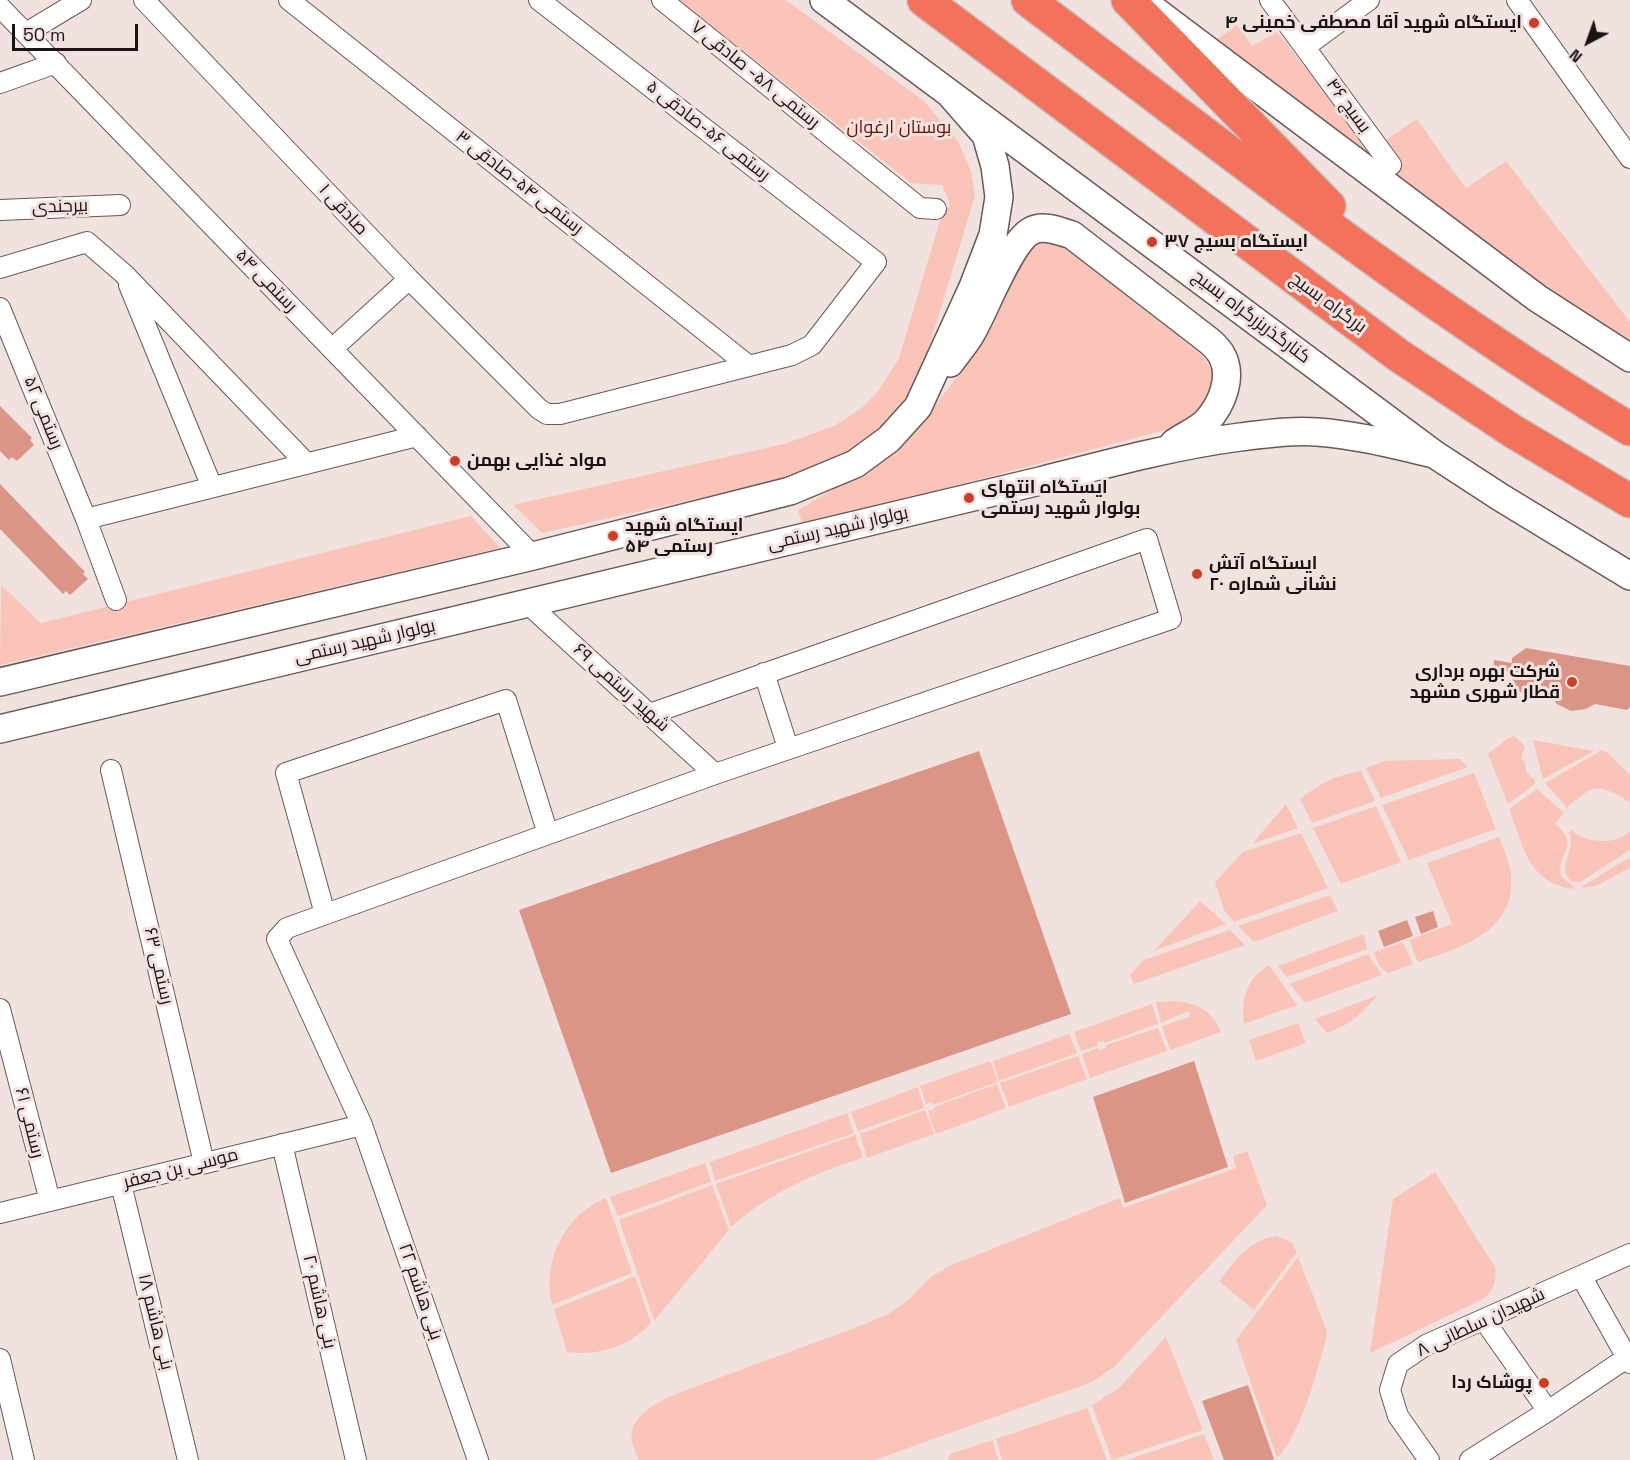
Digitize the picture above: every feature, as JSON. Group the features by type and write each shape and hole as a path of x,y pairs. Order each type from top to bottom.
{"highway":[{"name":"بزرگراه بسیج","path":"924,0 1398,354 1514,432 1630,501"},
{"path":"1028,0 1399,278 1547,380 1630,429"},
{"path":"1128,0 1399,278"}],"main road":[{"name":"کنارگذربزرگراه بسیج","path":"824,0 1434,454 1630,576"},
{"path":"1140,0 1528,291 1630,358"},
{"path":"918,407 973,287 993,235 999,197 995,166 986,135 951,95"},
{"path":"0,682 532,556 790,491 855,464 889,439 918,407 972,333 1017,244 1031,231 1043,228 1072,235 1208,340 1221,353 1226,377 1225,391 1218,405 1205,423 1163,450"},
{"name":"بولوار شهید رستمی","path":"0,729 1208,441 1315,431 1354,436 1434,454"}],"street":[{"path":"26,33 81,0"},
{"name":"صادقی ۱","path":"144,0 409,279 538,409 547,414 560,414 749,366"},
{"name":"رستمی ۵۴-صادقی ۳","path":"289,0 749,366"},
{"name":"رستمی ۵۶-صادقی ۵","path":"539,0 876,262 812,345 792,355 749,366"},
{"name":"رستمی ۵۸- صادقی ۷","path":"662,0 920,208 936,209"},
{"name":"بسیج ۴۶","path":"1270,0 1391,165"},
{"path":"1305,47 1369,0"},
{"path":"1517,0 1630,158"},
{"name":"رستمی ۵۴","path":"0,7 532,556"},
{"path":"0,82 56,63"},
{"name":"بیرجندی","path":"0,210 120,205"},
{"path":"0,268 87,242 124,274 307,464"},
{"path":"124,274 212,488"},
{"path":"332,349 409,279"},
{"name":"رستمی ۵۲","path":"0,308 117,600"},
{"path":"86,519 417,436"},
{"path":"548,834 506,700 286,773 325,914 788,748 1171,619 1147,539 650,714"},
{"name":"شهید رستمی ۶۹","path":"527,603 715,774"},
{"path":"764,674 788,748"},
{"name":"رستمی ۶۳","path":"111,770 204,1163"},
{"name":"بنی هاشم ۲۲","path":"325,914 287,927 277,939 362,1125 478,1460"},
{"name":"رستمی ۶۱","path":"0,1009 50,1201"},
{"name":"موسی بن جعفر","path":"0,1213 362,1125"},
{"name":"بنی هاشم ۲۰","path":"282,1144 356,1460"},
{"name":"بنی هاشم ۱۸","path":"121,1184 188,1460"},
{"name":"شهیدان سلطانی ۸","path":"1429,1460 1398,1416 1390,1389 1398,1364 1426,1345 1630,1254"},
{"path":"1470,1460 1629,1360 1581,1276"},
{"path":"1484,1320 1548,1411"},
{"path":"0,1359 24,1460"}],"green space":[{"name":"بوستان ارغوان","path":"679,0 786,0 924,101 958,141 971,171 975,196 919,380 899,415 849,455 790,478 542,533 513,505 784,444 834,426 862,408 879,390 899,358 941,217 950,204 942,185 911,183"},
{"path":"1237,25 1252,46 1277,32 1309,72 1327,64 1384,141 1417,119 1466,188 1506,161 1630,322 1630,350 1214,41"},
{"path":"1041,241 1059,243 1203,356 1211,369 1214,383 1205,410 1181,426 803,526 798,510 894,453 933,409 966,364 1025,251"},
{"path":"471,516 500,548 0,665 1,585 41,623"},
{"path":"1514,736 1525,746 1521,759 1525,762 1526,772 1535,780 1535,784 1508,804 1488,754"},
{"path":"1533,740 1594,751 1543,779"},
{"path":"1602,750 1630,775 1630,802 1597,788 1584,794 1567,808 1545,783"},
{"path":"1460,759 1468,767 1381,798 1366,768 1385,761"},
{"path":"1361,771 1375,801 1312,823 1300,799 1328,781"},
{"path":"1474,773 1496,829 1409,860 1382,805"},
{"path":"1537,789 1564,813 1555,824 1567,838 1568,844 1562,860 1561,876 1573,886 1573,889 1546,879 1537,871 1524,849 1509,809"},
{"path":"1286,804 1298,828 1252,844"},
{"path":"1376,806 1401,862 1341,884 1313,828"},
{"path":"1571,830 1585,838 1601,841 1617,839 1630,831 1630,850 1580,882 1572,882 1565,870 1571,846 1569,833"},
{"path":"1301,833 1328,888 1234,922 1224,910 1215,882 1243,852"},
{"path":"1499,837 1511,876 1510,895 1504,911 1495,924 1482,935 1451,951 1418,962 1409,940 1452,924 1427,863"},
{"path":"1630,857 1630,868 1596,886 1580,888"},
{"path":"1330,895 1338,911 1254,942 1238,926"},
{"path":"1200,901 1226,924 1154,951"},
{"path":"1230,930 1245,945 1134,984 1130,975 1144,960"},
{"path":"1364,934 1367,949 1287,977 1278,966"},
{"path":"1403,942 1413,964 1388,973 1380,967 1374,952"},
{"path":"1368,954 1382,975 1305,1003 1290,984"},
{"path":"1269,965 1297,1005 1244,1024 1247,990 1255,976"},
{"path":"1378,995 1356,1018 1327,1033 1315,1019"},
{"path":"1175,1001 1197,1006 1209,1013 1221,1032 1170,1050 1162,1026 1190,1017 1188,1011 1161,1023 1156,1002"},
{"path":"1152,1004 1158,1024 1105,1043 1104,1041 1097,1043 1098,1046 1081,1051 1074,1032"},
{"path":"1298,1023 1306,1043 1256,1061 1249,1040"},
{"path":"1158,1028 1167,1051 1090,1078 1082,1054 1098,1048 1100,1050 1106,1048 1106,1045"},
{"path":"1069,1034 1077,1053 999,1081 993,1061"},
{"path":"1078,1056 1087,1079 1009,1107 1000,1083"},
{"path":"990,1061 998,1082 933,1105 932,1102 926,1104 920,1086"},
{"path":"997,1084 1006,1108 936,1134 928,1111"},
{"path":"918,1087 924,1108 858,1131 851,1112"},
{"path":"925,1110 934,1134 867,1158 860,1134"},
{"path":"847,1113 854,1133 715,1181 710,1162"},
{"path":"855,1135 863,1158 793,1185 761,1204 731,1227 716,1184"},
{"path":"1247,1151 1267,1205 1114,1367 1092,1382 875,1460 639,1460 633,1446 632,1433 640,1417 654,1405 678,1393 890,1313 907,1301 932,1276 954,1264 1120,1198 1123,1208 1236,1168 1233,1156"},
{"path":"705,1163 711,1182 618,1216 610,1197"},
{"path":"1435,1172 1495,1267 1494,1286 1481,1300 1370,1353 1393,1199"},
{"path":"712,1185 729,1230 654,1321 619,1220"},
{"path":"606,1198 632,1273 552,1305 550,1272 560,1241 578,1216"},
{"path":"1277,1236 1292,1243 1297,1252 1254,1310 1219,1281 1251,1246"},
{"path":"1298,1257 1327,1331 1307,1403 1293,1435 1277,1458 1236,1340"},
{"path":"635,1276 651,1323 633,1338 612,1348 590,1353 567,1352 554,1309"},
{"path":"1166,1337 1203,1430 1112,1460 1092,1405 1118,1389"},
{"path":"1087,1408 1107,1460 1002,1460 996,1439"},
{"path":"1204,1434 1214,1460 1127,1460"},
{"path":"993,1440 998,1460 948,1460 950,1454"}],"building":[{"path":"0,406 32,438 30,440 34,445 17,461 12,457 9,460 0,451"},
{"path":"0,484 85,572 83,574 88,579 70,595 66,591 63,594 0,529"},
{"name":"شرکت بهره برداری قطار شهری مشهد","path":"1526,648 1630,666 1630,707 1627,710 1595,704 1586,709 1571,711 1557,704 1551,697 1519,692 1509,673 1493,670 1494,660 1512,663 1512,658"},
{"path":"979,751 1071,1014 611,1173 519,910"},
{"path":"1433,911 1438,927 1421,934 1415,917"},
{"path":"1407,920 1413,936 1384,947 1378,931"},
{"path":"1194,1061 1228,1167 1125,1203 1093,1097"},
{"path":"1248,1385 1274,1459 1224,1460 1202,1401"}],"place":[{"name":"ایستگاه شهید آقا مصطفی خمینی ۴","path":"1534,23"},
{"name":"ایستگاه بسیج ۳۷","path":"1152,242"},
{"name":"مواد غذایی بهمن","path":"455,461"},
{"name":"ایستگاه انتهای بولوار شهید رستمی","path":"969,498"},
{"name":"ایستگاه شهید رستمی ۵۴","path":"613,536"},
{"name":"ایستگاه آتش نشانی شماره ۲۰","path":"1197,574"},
{"name":"شرکت بهره برداری قطار شهری مشهد","path":"1572,682"},
{"name":"پوشاک ردا","path":"1544,1383"}]}
